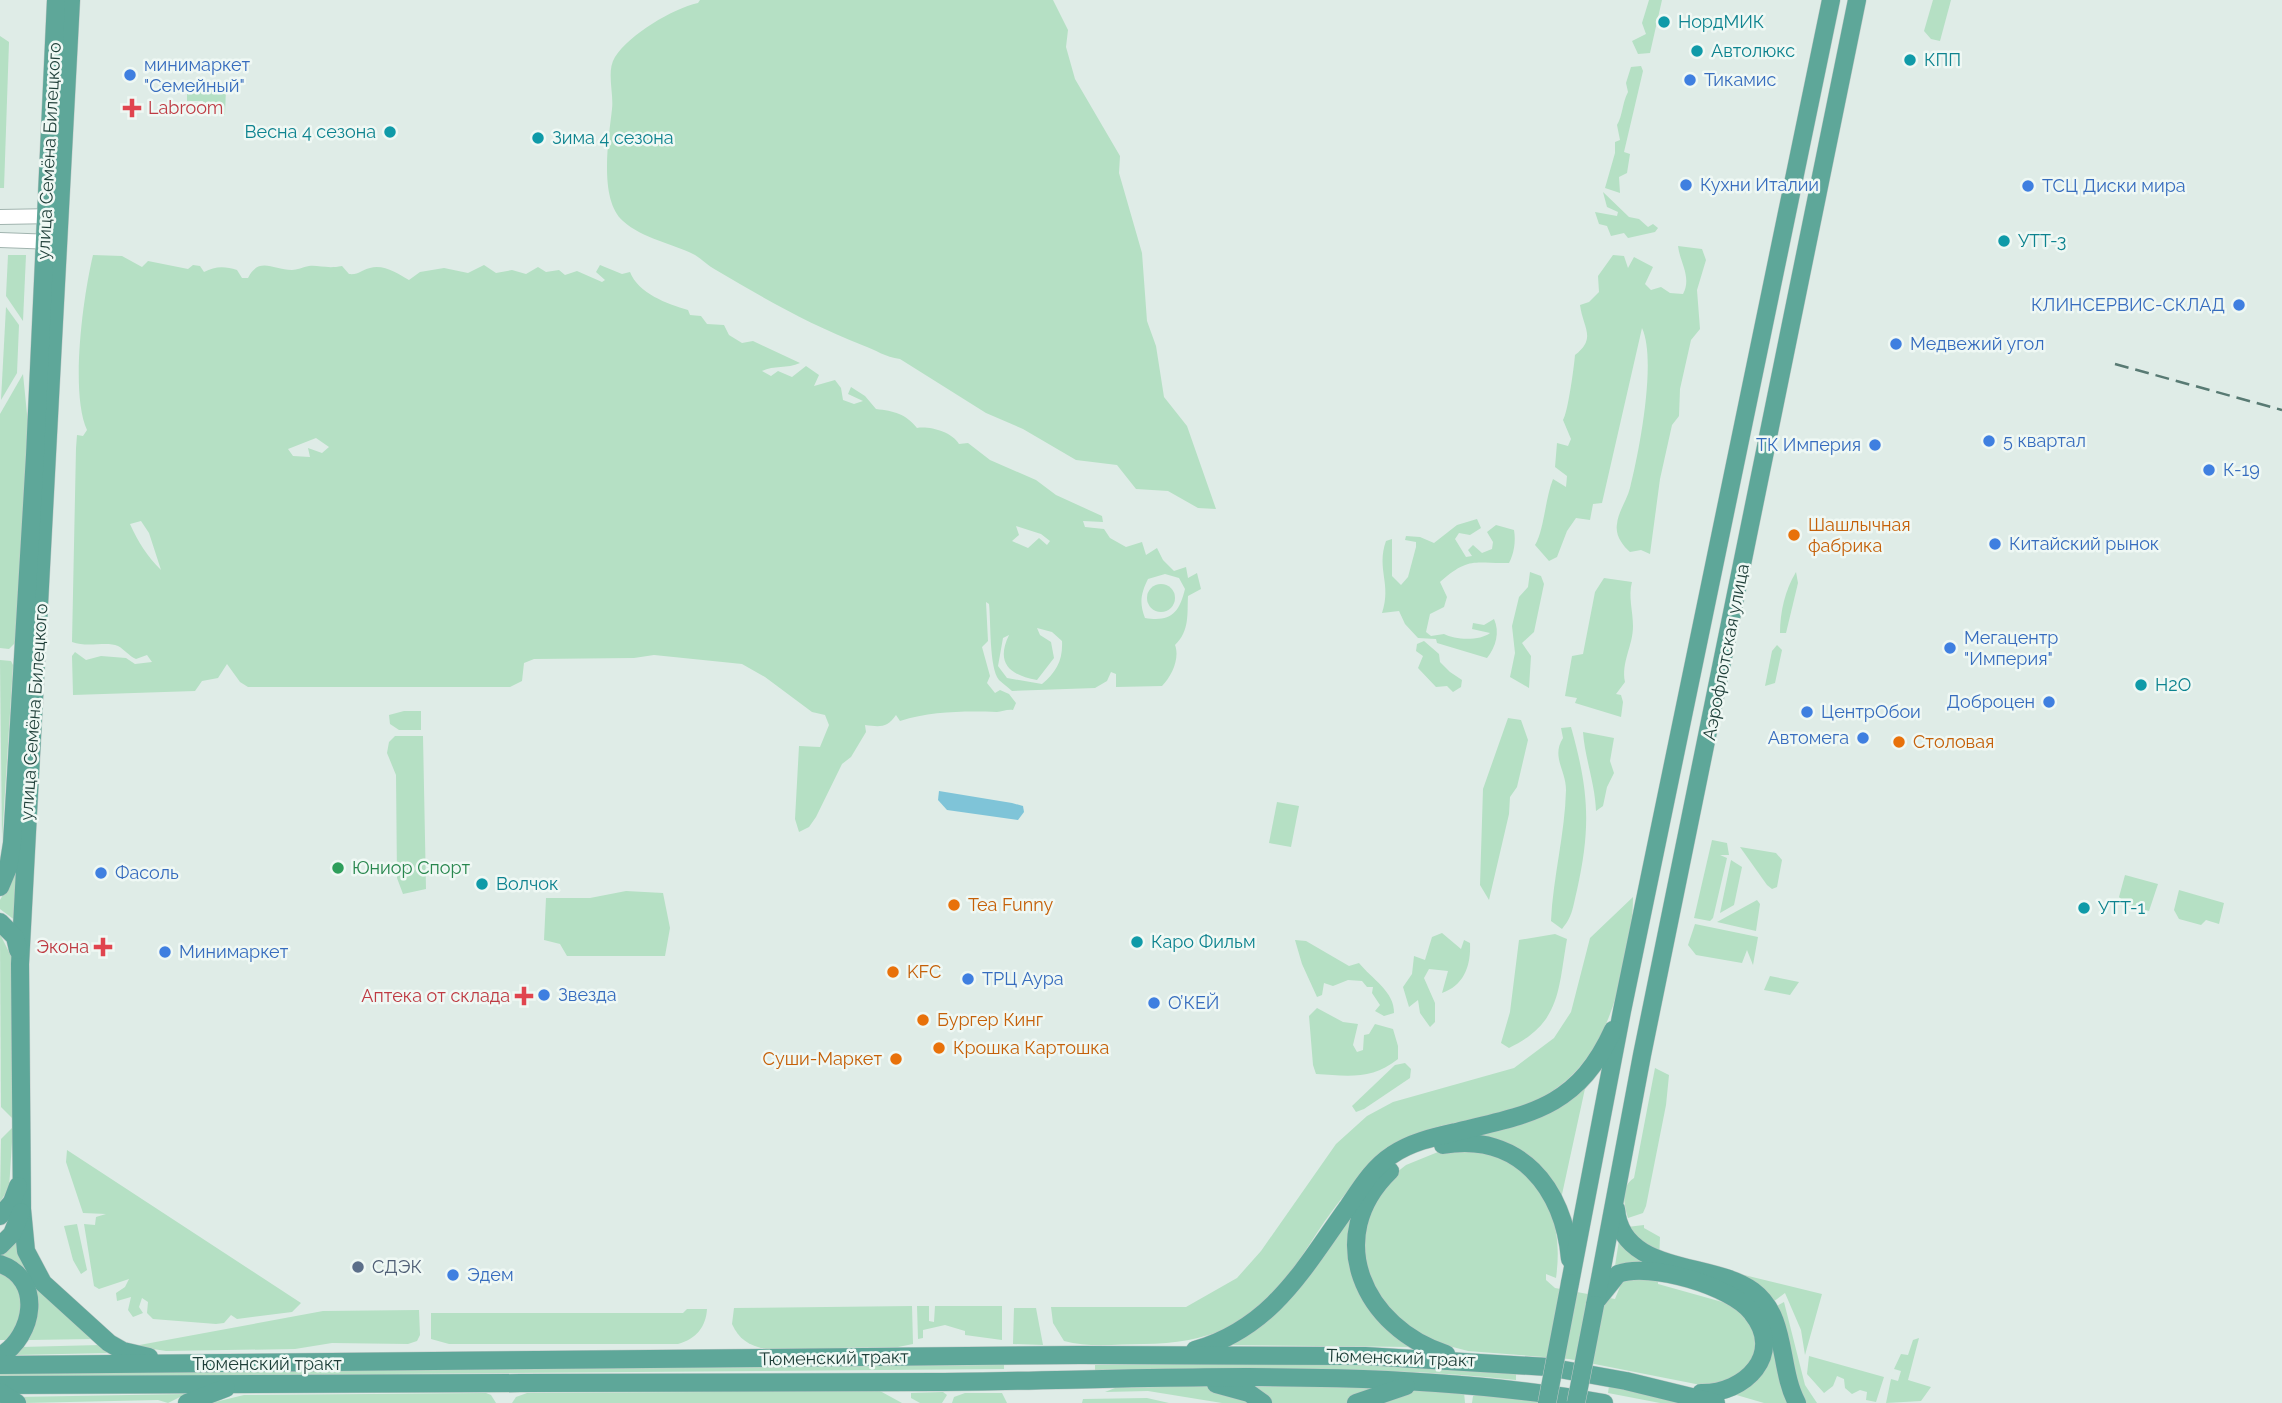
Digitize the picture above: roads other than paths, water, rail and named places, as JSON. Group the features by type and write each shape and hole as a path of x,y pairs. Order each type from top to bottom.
{"main road":[{"name":"улица Семёна Билецкого","path":"0,887 8,868 12,843 53,216 56,0"},
{"name":"улица Семёна Билецкого","path":"53,216 62,192 71,0"},
{"name":"Аэрофлотская улица","path":"1570,1283 1622,1011 1831,0"},
{"name":"Аэрофлотская улица","path":"1582,1402 1617,1185 1857,0"},
{"name":"улица Семёна Билецкого","path":"51,242 20,964 21,1173 26,1251 35,1272 95,1332 123,1351 137,1356 198,1364"},
{"path":"1679,745 1706,751"},
{"path":"0,922 15,937 20,964"},
{"path":"1162,1355 1220,1342 1269,1311 1292,1285 1365,1181 1392,1155 1423,1140 1522,1115 1571,1092 1606,1046 1622,1011"},
{"path":"1466,1360 1424,1346 1404,1334 1381,1314 1364,1287 1358,1258 1361,1220 1377,1186 1398,1165 1432,1148 1466,1143 1498,1150 1527,1165 1548,1186 1562,1212 1569,1245 1570,1283 1547,1403"},
{"path":"0,1216 12,1202 21,1173"},
{"path":"1617,1185 1617,1223 1625,1237 1641,1251 1738,1283 1765,1301 1776,1325 1785,1372 1797,1403"},
{"path":"0,1246 12,1234 22,1209"},
{"path":"0,1264 8,1266 25,1284 30,1309 22,1337 0,1356"},
{"path":"1599,1294 1618,1274 1628,1270 1663,1273 1735,1298 1753,1313 1762,1337 1761,1356 1744,1383 1727,1392 1666,1391"},
{"name":"Тюменский тракт","path":"0,1365 1162,1355 1365,1356 1466,1360 1560,1369 1666,1391"},
{"name":"Тюменский тракт","path":"0,1385 1296,1377 1455,1384 1604,1403"},
{"path":"1192,1379 1249,1393 1263,1403"},
{"path":"187,1403 225,1389 275,1382"},
{"path":"1356,1403 1382,1392 1412,1385 1455,1384"},
{"path":"1666,1391 1716,1403"},
{"path":"0,1392 17,1403"}],"street":[{"path":"0,216 53,216"},
{"path":"0,240 51,242"}],"water":[{"path":"939,791 1012,803 1023,806 1024,812 1018,820 947,810 938,800"}],"railway":[{"path":"2115,364 2282,410"}],"place":[{"name":"НордМИК","path":"1664,22"},
{"name":"Автолюкс","path":"1697,51"},
{"name":"КПП","path":"1910,60"},
{"name":"минимаркет \"Семейный\"","path":"130,75"},
{"name":"Тикамис","path":"1690,80"},
{"name":"Labroom","path":"132,108"},
{"name":"Весна 4 сезона","path":"390,132"},
{"name":"Зима 4 сезона","path":"538,138"},
{"name":"Кухни Италии","path":"1686,185"},
{"name":"ТСЦ Диски мира","path":"2028,186"},
{"name":"УТТ-3","path":"2004,241"},
{"name":"КЛИНСЕРВИС-СКЛАД","path":"2239,305"},
{"name":"Медвежий угол","path":"1896,344"},
{"name":"5 квартал","path":"1989,441"},
{"name":"ТК Империя","path":"1875,445"},
{"name":"К-19","path":"2209,470"},
{"name":"Шашлычная фабрика","path":"1794,535"},
{"name":"Китайский рынок","path":"1995,544"},
{"name":"Мегацентр \"Империя\"","path":"1950,648"},
{"name":"H2O","path":"2141,685"},
{"name":"Доброцен","path":"2049,702"},
{"name":"ЦентрОбои","path":"1807,712"},
{"name":"Автомега","path":"1863,738"},
{"name":"Столовая","path":"1899,742"},
{"name":"Юниор Спорт","path":"338,868"},
{"name":"Фасоль","path":"101,873"},
{"name":"Волчок","path":"482,884"},
{"name":"Tea Funny","path":"954,905"},
{"name":"УТТ-1","path":"2084,908"},
{"name":"Каро Фильм","path":"1137,942"},
{"name":"Экона","path":"103,947"},
{"name":"Минимаркет","path":"165,952"},
{"name":"KFC","path":"893,972"},
{"name":"ТРЦ Аура","path":"968,979"},
{"name":"Звезда","path":"544,995"},
{"name":"Аптека от склада","path":"524,996"},
{"name":"О’КЕЙ","path":"1154,1003"},
{"name":"Бургер Кинг","path":"923,1020"},
{"name":"Крошка Картошка","path":"939,1048"},
{"name":"Суши-Маркет","path":"896,1059"},
{"name":"СДЭК","path":"358,1267"},
{"name":"Эдем","path":"453,1275"}]}
